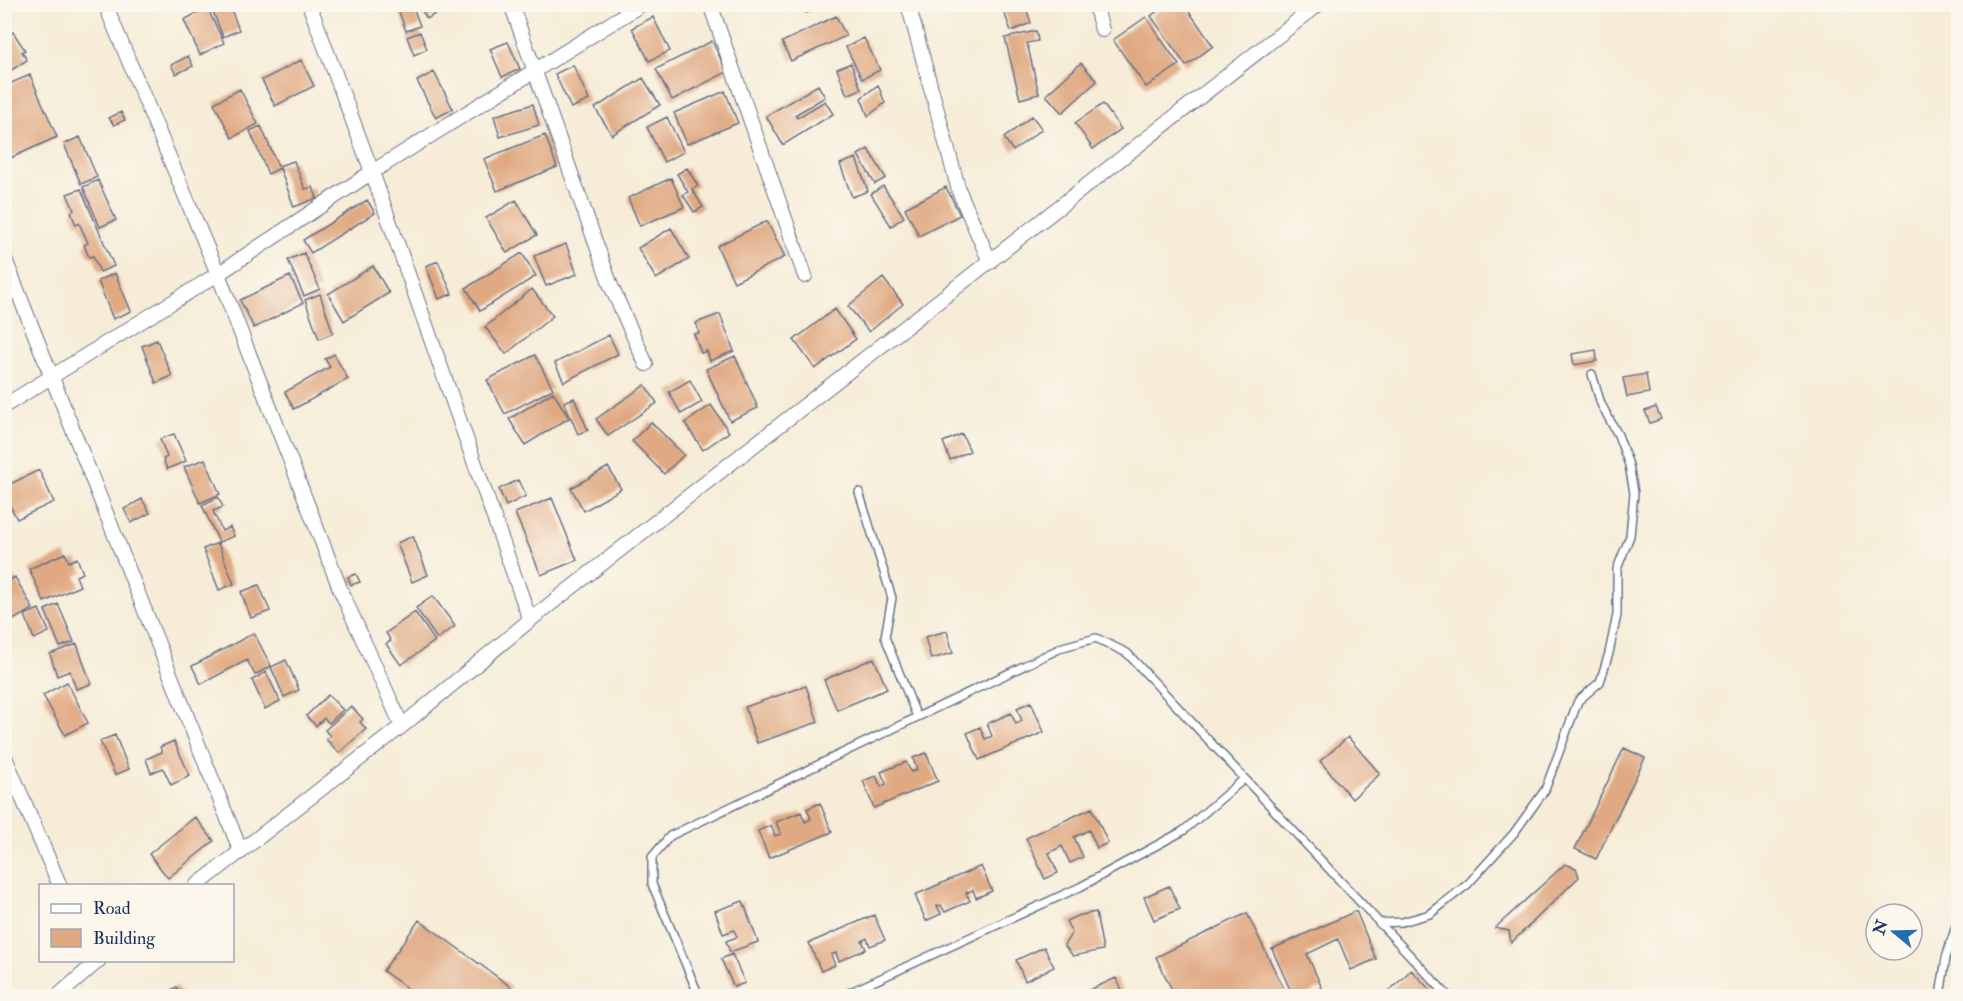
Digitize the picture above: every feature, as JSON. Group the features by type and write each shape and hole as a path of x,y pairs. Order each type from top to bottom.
{"street":[{"path":"105,4 218,274 341,591 402,726"},
{"path":"309,4 372,172 530,620"},
{"path":"511,4 611,286 646,364"},
{"path":"4,406 218,274 372,172 642,4"},
{"path":"710,4 805,276"},
{"path":"908,4 959,190 990,262"},
{"path":"1095,4 1102,30"},
{"path":"197,884 402,726 530,620 990,262 1311,7"},
{"path":"4,256 240,852"},
{"path":"4,755 60,884"},
{"path":"58,996 95,962"}],"lane":[{"path":"1379,922 1402,922 1430,914 1468,884 1514,833 1545,790 1578,701 1600,682 1617,615 1617,569 1630,536 1634,493 1629,465 1618,435 1601,404 1592,374"},
{"path":"859,492 892,598 885,637 917,717"},
{"path":"699,996 652,884 652,857 670,836 1063,647 1096,639 1127,653 1448,996"},
{"path":"842,996 1111,871 1183,831 1244,779"},
{"path":"1940,996 1946,958 1959,919"}],"building":[{"path":"4,4 12,17 4,21"},
{"path":"210,4 229,4 239,30 223,37"},
{"path":"396,4 412,4 420,26 406,31"},
{"path":"418,4 451,4 427,19"},
{"path":"802,4 824,4 806,13"},
{"path":"1001,4 1025,4 1031,23 1011,31"},
{"path":"1167,4 1184,4 1213,46 1186,66 1151,16"},
{"path":"193,5 206,5 224,43 200,55 184,20 197,13"},
{"path":"836,16 846,36 791,61 782,42"},
{"path":"653,17 670,51 649,61 632,28"},
{"path":"1146,17 1179,65 1146,87 1113,40"},
{"path":"4,26 10,34 13,32 25,50 22,52 27,60 7,73 4,69"},
{"path":"1036,31 1038,41 1027,43 1039,94 1020,99 1005,38"},
{"path":"420,32 427,49 414,55 407,37"},
{"path":"864,38 880,70 862,79 846,47"},
{"path":"712,41 727,72 672,100 656,69"},
{"path":"508,42 520,69 502,77 490,49"},
{"path":"188,56 193,66 176,74 171,65"},
{"path":"301,60 314,86 275,106 262,80"},
{"path":"851,63 861,89 847,95 837,69"},
{"path":"1081,63 1097,81 1062,113 1046,95"},
{"path":"573,65 589,100 571,108 555,74"},
{"path":"434,72 453,109 436,118 417,81"},
{"path":"30,75 57,137 4,161 4,86"},
{"path":"643,78 660,105 612,135 595,108"},
{"path":"818,85 825,97 795,115 797,118 825,101 833,114 783,145 766,116"},
{"path":"878,85 885,103 868,116 861,98"},
{"path":"240,89 258,124 232,138 214,103"},
{"path":"725,91 738,123 687,144 674,113"},
{"path":"533,104 539,125 500,137 494,116"},
{"path":"1103,104 1121,129 1093,149 1075,123"},
{"path":"121,112 125,120 114,125 109,118"},
{"path":"1032,116 1042,129 1013,151 1004,138"},
{"path":"667,117 684,152 664,162 647,127"},
{"path":"261,126 278,166 294,161 305,189 313,187 317,198 294,207 280,168 268,174 250,131"},
{"path":"545,135 557,167 497,191 484,159"},
{"path":"80,137 97,177 81,184 64,144"},
{"path":"868,149 886,178 875,184 858,155"},
{"path":"856,158 868,191 852,197 840,164"},
{"path":"687,168 698,186 692,189 703,207 694,212 683,195 688,192 677,174"},
{"path":"671,178 684,207 640,226 628,198"},
{"path":"98,180 116,220 100,227 83,187"},
{"path":"883,186 904,217 891,226 871,194"},
{"path":"946,187 960,215 919,236 905,208"},
{"path":"81,189 114,266 100,272 93,256 89,257 84,245 88,243 79,223 76,225 71,212 74,210 67,194"},
{"path":"367,200 375,213 311,253 303,240"},
{"path":"516,200 537,235 507,253 486,218"},
{"path":"767,221 785,257 734,282 717,246"},
{"path":"671,228 689,259 656,279 638,248"},
{"path":"566,244 577,274 546,286 534,256"},
{"path":"304,253 320,289 304,296 288,260"},
{"path":"522,253 536,276 480,311 466,288"},
{"path":"438,261 452,294 439,299 426,266"},
{"path":"373,266 389,293 344,321 328,294"},
{"path":"115,273 131,311 113,319 98,281"},
{"path":"290,276 303,303 254,328 240,300"},
{"path":"883,278 903,304 869,332 848,306"},
{"path":"532,289 553,316 506,354 485,327"},
{"path":"320,294 333,333 319,339 305,300"},
{"path":"835,309 856,339 815,369 794,340"},
{"path":"720,314 734,351 710,361 707,351 701,353 694,334 699,333 696,323"},
{"path":"609,335 618,354 564,382 555,363"},
{"path":"157,340 172,376 156,383 142,346"},
{"path":"1596,350 1597,361 1574,365 1572,354"},
{"path":"334,354 348,379 294,409 285,392 330,367 325,359"},
{"path":"535,355 553,389 505,414 487,380"},
{"path":"735,356 758,408 730,421 706,369"},
{"path":"1646,374 1649,393 1627,397 1623,378"},
{"path":"690,380 702,402 681,414 669,392"},
{"path":"645,385 657,403 608,436 596,419"},
{"path":"553,392 569,418 525,445 509,419"},
{"path":"574,398 588,430 578,434 564,402"},
{"path":"711,405 729,432 703,450 685,423"},
{"path":"1656,407 1661,419 1650,423 1645,411"},
{"path":"651,422 684,455 664,474 632,441"},
{"path":"174,434 186,461 167,469 163,459 167,457 160,439"},
{"path":"962,434 970,451 950,460 943,442"},
{"path":"205,459 220,494 200,503 184,467"},
{"path":"608,467 621,489 584,511 571,488"},
{"path":"39,470 54,502 17,519 4,494 4,487"},
{"path":"518,480 526,496 506,506 499,489"},
{"path":"218,497 223,507 213,511 222,531 230,527 234,536 219,542 202,505"},
{"path":"552,498 577,560 541,575 515,513"},
{"path":"142,499 150,513 131,523 124,509"},
{"path":"413,536 428,575 412,582 397,543"},
{"path":"218,543 234,584 219,590 203,549"},
{"path":"65,553 69,562 77,558 83,573 76,576 80,586 44,602 29,569"},
{"path":"356,574 360,582 351,585 348,577"},
{"path":"15,577 33,609 4,625 4,583"},
{"path":"259,585 270,611 251,618 241,592"},
{"path":"433,596 455,626 437,639 416,608"},
{"path":"58,604 74,642 60,647 45,610"},
{"path":"39,609 49,632 34,639 25,615"},
{"path":"415,612 435,641 401,665 386,644 391,641 386,633"},
{"path":"947,631 953,653 931,659 925,637"},
{"path":"254,633 271,666 255,675 247,660 201,684 192,666"},
{"path":"77,644 91,684 76,689 70,671 57,676 50,654"},
{"path":"874,658 887,689 837,710 824,680"},
{"path":"286,660 299,690 284,697 271,667"},
{"path":"266,672 280,701 265,709 252,680"},
{"path":"67,682 88,723 65,735 43,695"},
{"path":"806,686 818,722 757,743 745,707"},
{"path":"328,695 343,710 329,723 324,718 316,726 306,716"},
{"path":"1031,702 1044,732 979,760 967,733 980,727 985,739 992,736 987,724 1011,713 1016,724 1022,721 1017,708"},
{"path":"351,706 363,719 360,722 366,729 339,753 326,739 330,736 325,730"},
{"path":"115,735 129,769 115,775 100,741"},
{"path":"1348,737 1380,774 1352,799 1320,761"},
{"path":"174,741 190,776 171,785 163,768 151,773 146,759 162,752 160,747"},
{"path":"1624,748 1645,758 1596,859 1575,849"},
{"path":"926,753 938,781 874,808 863,781 876,776 881,787 886,784 881,772 906,762 911,772 917,770 913,758"},
{"path":"820,803 832,832 769,858 758,831 771,825 775,836 781,834 776,822 801,812 805,822 811,819 807,809"},
{"path":"1092,808 1108,843 1097,848 1089,830 1074,837 1083,857 1070,863 1062,846 1049,853 1058,873 1045,879 1026,838"},
{"path":"195,817 214,841 168,878 149,854"},
{"path":"1565,864 1576,868 1579,877 1511,943 1509,931 1495,928"},
{"path":"981,866 992,891 976,898 973,890 966,893 970,901 945,912 941,905 937,906 941,914 926,921 915,895"},
{"path":"1169,886 1180,909 1154,920 1144,897"},
{"path":"743,901 758,942 730,952 726,941 737,937 734,930 723,934 715,911"},
{"path":"1356,911 1376,959 1351,970 1338,939 1307,954 1322,988 1303,996 1293,996 1272,949"},
{"path":"1096,912 1103,950 1073,956 1064,945 1072,933 1066,921"},
{"path":"1247,913 1287,996 1175,996 1156,957"},
{"path":"874,915 885,940 870,946 867,938 862,941 866,949 839,961 836,953 831,955 835,965 821,971 809,943"},
{"path":"419,920 511,987 505,996 419,996 383,971"},
{"path":"1044,947 1054,967 1025,981 1016,960"},
{"path":"732,954 745,983 734,987 721,959"},
{"path":"1411,970 1436,996 1384,996"},
{"path":"1116,978 1125,996 1076,996"},
{"path":"176,987 183,996 163,996"}]}
